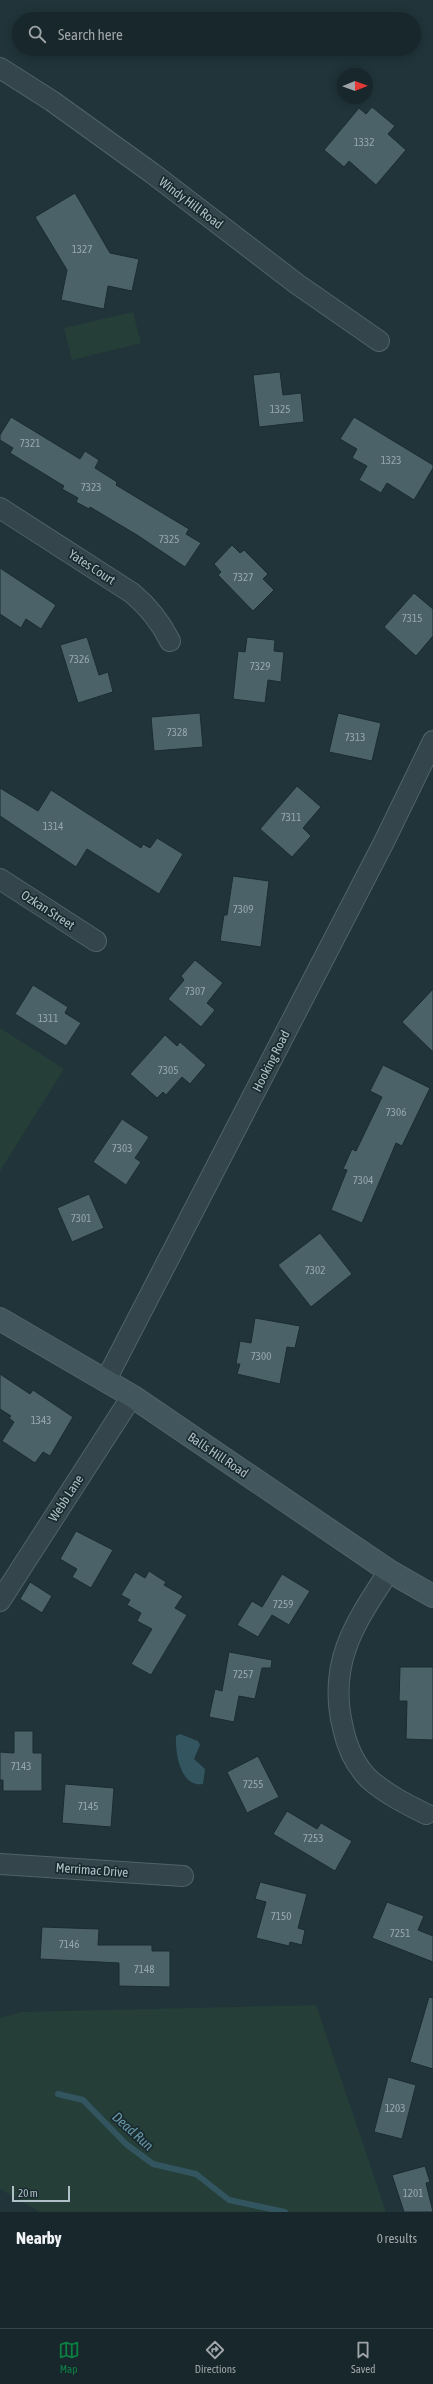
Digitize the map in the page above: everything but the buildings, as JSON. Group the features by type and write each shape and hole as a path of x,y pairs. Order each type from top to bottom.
{"street":[{"name":"Windy Hill Road","path":"0,68 52,101 152,173 297,284 379,340"},
{"name":"Yates Court","path":"0,508 132,592 146,604 160,621 170,641"},
{"name":"Hooking Road","path":"106,1380 380,849 433,741"},
{"name":"Ozkan Street","path":"0,879 96,941"},
{"name":"Balls Hill Road","path":"0,1319 132,1396 389,1571 433,1596"},
{"name":"Webb Lane","path":"0,1601 132,1396"},
{"path":"389,1571 358,1618 346,1643 339,1668 337,1693 340,1716 349,1748 355,1761 368,1778 384,1791 426,1814"},
{"name":"Merrimac Drive","path":"0,1864 183,1876"}],"green space":[{"path":"133,312 141,343 72,360 64,328"},
{"path":"0,1028 64,1069 0,1171"},
{"path":"316,2005 386,2212 40,2212 0,2189 0,2018 22,2012"}],"water":[{"path":"180,1734 198,1741 200,1745 194,1759 205,1769 203,1784 195,1784 189,1780 180,1768 176,1736"}],"waterway":[{"name":"Dead Run","path":"58,2094 83,2100 126,2144 153,2164 196,2174 229,2200 285,2212"}]}
